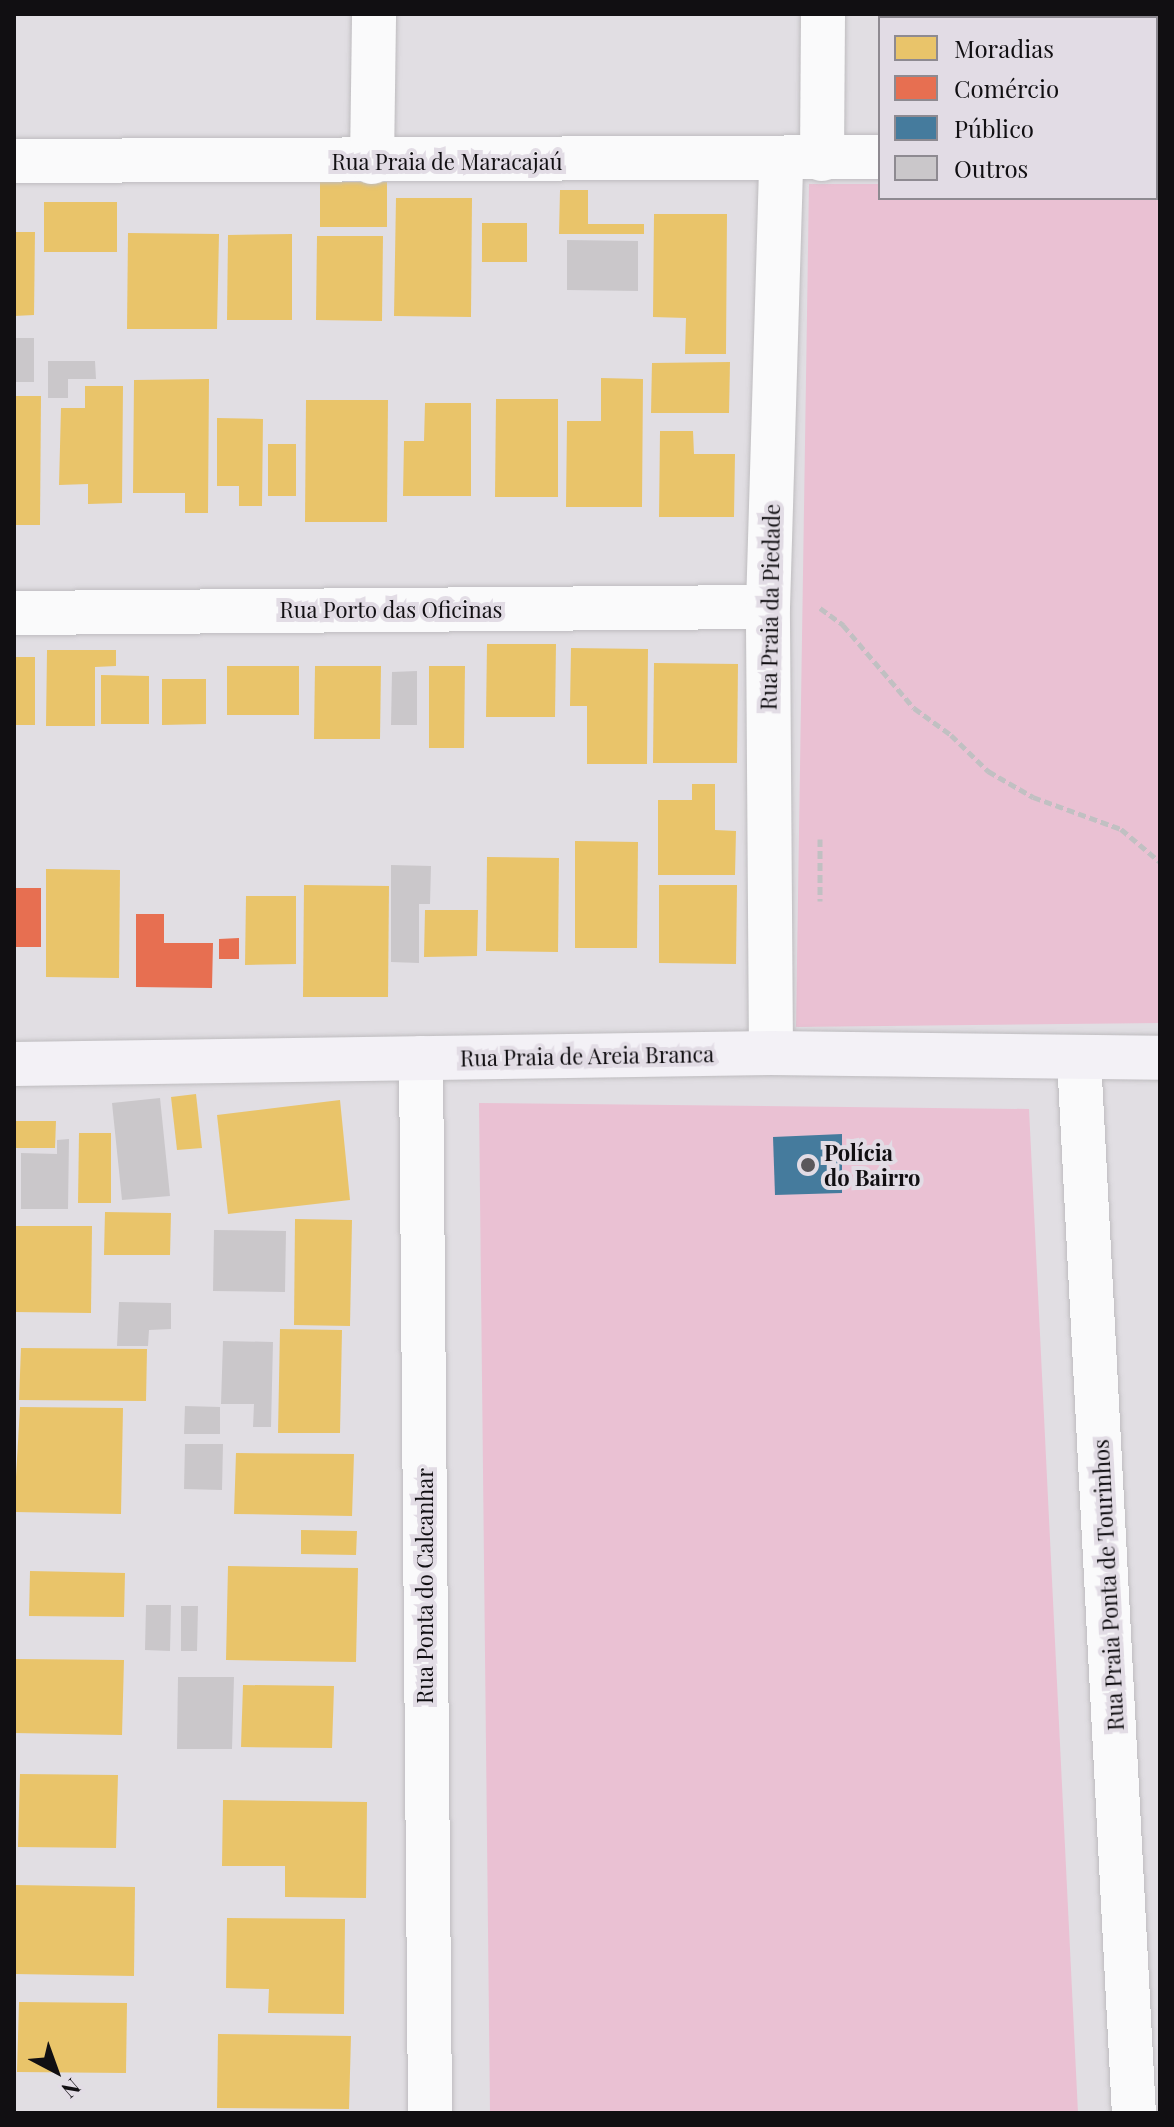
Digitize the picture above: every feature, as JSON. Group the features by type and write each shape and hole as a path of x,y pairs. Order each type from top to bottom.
{"street":[{"path":"372,162 374,14"},
{"name":"Rua Praia da Piedade","path":"771,1053 768,607 802,159 823,14"},
{"name":"Rua Praia de Maracajaú","path":"14,161 372,162 878,157"},
{"name":"Rua Porto das Oficinas","path":"14,613 768,607"},
{"name":"Rua Praia de Areia Branca","path":"14,1064 771,1053 1160,1058"},
{"name":"Rua Ponta do Calcanhar","path":"421,1058 430,2113"},
{"name":"Rua Praia Ponta de Tourinhos","path":"1079,1058 1134,2113"}],"path":[{"path":"820,608 843,625 914,708 988,771 1033,797 1121,829 1160,862"}],"shaded area":[{"path":"809,184 878,184 878,200 1158,200 1160,186 1160,1023 796,1027"},
{"path":"479,1103 1029,1109 1078,2113 490,2113"}],"building: Moradias":[{"path":"320,182 387,182 387,227 320,227"},
{"path":"560,190 588,190 588,224 644,224 644,234 559,234"},
{"path":"396,198 472,198 471,317 394,316"},
{"path":"44,202 117,202 117,252 44,252"},
{"path":"654,214 727,214 726,354 685,354 686,318 653,317"},
{"path":"482,223 527,223 527,262 482,262"},
{"path":"14,232 35,232 34,315 14,316"},
{"path":"128,233 219,234 217,329 127,329"},
{"path":"292,234 292,320 227,320 228,235"},
{"path":"317,236 383,236 382,321 316,320"},
{"path":"730,362 729,413 651,413 652,363"},
{"path":"601,378 643,379 642,507 566,507 567,421 601,421"},
{"path":"209,379 208,513 185,513 185,493 133,493 134,380"},
{"path":"85,386 123,386 122,503 88,504 88,484 59,485 61,408 85,408"},
{"path":"14,396 41,396 40,525 14,525"},
{"path":"496,399 558,399 558,497 495,497"},
{"path":"306,400 388,400 387,522 305,522"},
{"path":"425,403 471,403 471,496 403,496 404,441 424,441"},
{"path":"217,418 263,419 262,506 239,506 239,486 217,486"},
{"path":"660,431 693,431 694,454 735,454 734,517 659,517"},
{"path":"268,444 296,444 296,496 268,496"},
{"path":"487,644 556,644 555,717 486,717"},
{"path":"571,648 648,649 647,764 587,764 587,706 570,706"},
{"path":"47,650 116,650 116,666 95,667 95,726 46,726"},
{"path":"14,657 35,657 35,725 14,725"},
{"path":"654,663 738,664 737,763 653,763"},
{"path":"227,666 299,666 299,715 227,715"},
{"path":"315,666 381,666 380,739 314,739"},
{"path":"429,666 465,666 464,748 429,748"},
{"path":"101,675 149,676 149,724 101,724"},
{"path":"162,679 206,679 206,724 162,725"},
{"path":"692,784 715,784 715,830 736,831 735,875 658,875 658,800 692,800"},
{"path":"575,841 638,842 637,948 575,948"},
{"path":"487,857 559,858 558,952 486,951"},
{"path":"46,869 120,870 119,978 46,977"},
{"path":"304,885 389,886 388,997 303,997"},
{"path":"659,885 737,885 736,964 659,963"},
{"path":"246,896 296,896 296,964 245,965"},
{"path":"425,910 478,910 477,956 424,957"},
{"path":"196,1094 202,1148 177,1150 171,1097"},
{"path":"340,1100 350,1200 228,1214 217,1115"},
{"path":"14,1121 56,1121 55,1148 14,1148"},
{"path":"79,1133 111,1133 111,1203 78,1203"},
{"path":"105,1212 171,1213 170,1255 104,1255"},
{"path":"295,1219 352,1220 350,1326 294,1325"},
{"path":"16,1226 92,1226 91,1313 14,1312"},
{"path":"280,1329 342,1330 340,1433 278,1433"},
{"path":"21,1348 147,1349 146,1401 19,1400"},
{"path":"20,1407 123,1408 121,1514 14,1512"},
{"path":"236,1453 354,1454 352,1516 234,1514"},
{"path":"301,1530 357,1531 356,1555 301,1554"},
{"path":"228,1566 358,1568 356,1662 226,1660"},
{"path":"30,1571 125,1573 124,1617 29,1616"},
{"path":"14,1659 124,1660 122,1735 14,1733"},
{"path":"243,1685 334,1686 332,1748 241,1747"},
{"path":"20,1774 118,1775 116,1848 18,1847"},
{"path":"223,1800 367,1802 366,1898 285,1897 285,1866 222,1866"},
{"path":"15,1885 135,1887 134,1976 14,1974"},
{"path":"227,1918 345,1919 344,2014 268,2013 269,1989 226,1988"},
{"path":"19,2002 127,2003 126,2073 17,2072"},
{"path":"218,2034 351,2036 349,2109 217,2108"}],"building: Comércio":[{"path":"14,888 41,888 41,947 14,947"},
{"path":"136,914 164,914 164,943 213,943 212,988 136,987"},
{"path":"239,938 239,959 219,959 219,939"}],"building: Público":[{"name":"Polícia do Bairro","path":"842,1134 842,1193 775,1195 773,1137"}],"building: Outros":[{"path":"567,240 638,241 638,291 567,290"},
{"path":"14,338 34,338 34,382 14,382"},
{"path":"48,361 95,361 96,379 68,379 68,398 48,398"},
{"path":"417,671 417,725 391,725 392,672"},
{"path":"391,865 431,866 430,904 419,904 419,963 391,962"},
{"path":"160,1098 170,1196 122,1200 112,1103"},
{"path":"69,1139 68,1209 21,1209 21,1153 57,1154 57,1140"},
{"path":"214,1230 286,1231 285,1292 213,1291"},
{"path":"119,1302 171,1303 171,1329 149,1330 148,1346 117,1346"},
{"path":"223,1341 273,1342 271,1427 253,1427 254,1404 221,1404"},
{"path":"185,1406 220,1407 220,1434 184,1434"},
{"path":"185,1444 223,1444 222,1490 184,1489"},
{"path":"146,1605 171,1605 170,1651 145,1650"},
{"path":"181,1606 198,1606 197,1651 181,1651"},
{"path":"178,1677 234,1677 232,1749 177,1749"}],"place":[{"name":"Polícia do Bairro","path":"808,1165"}]}
